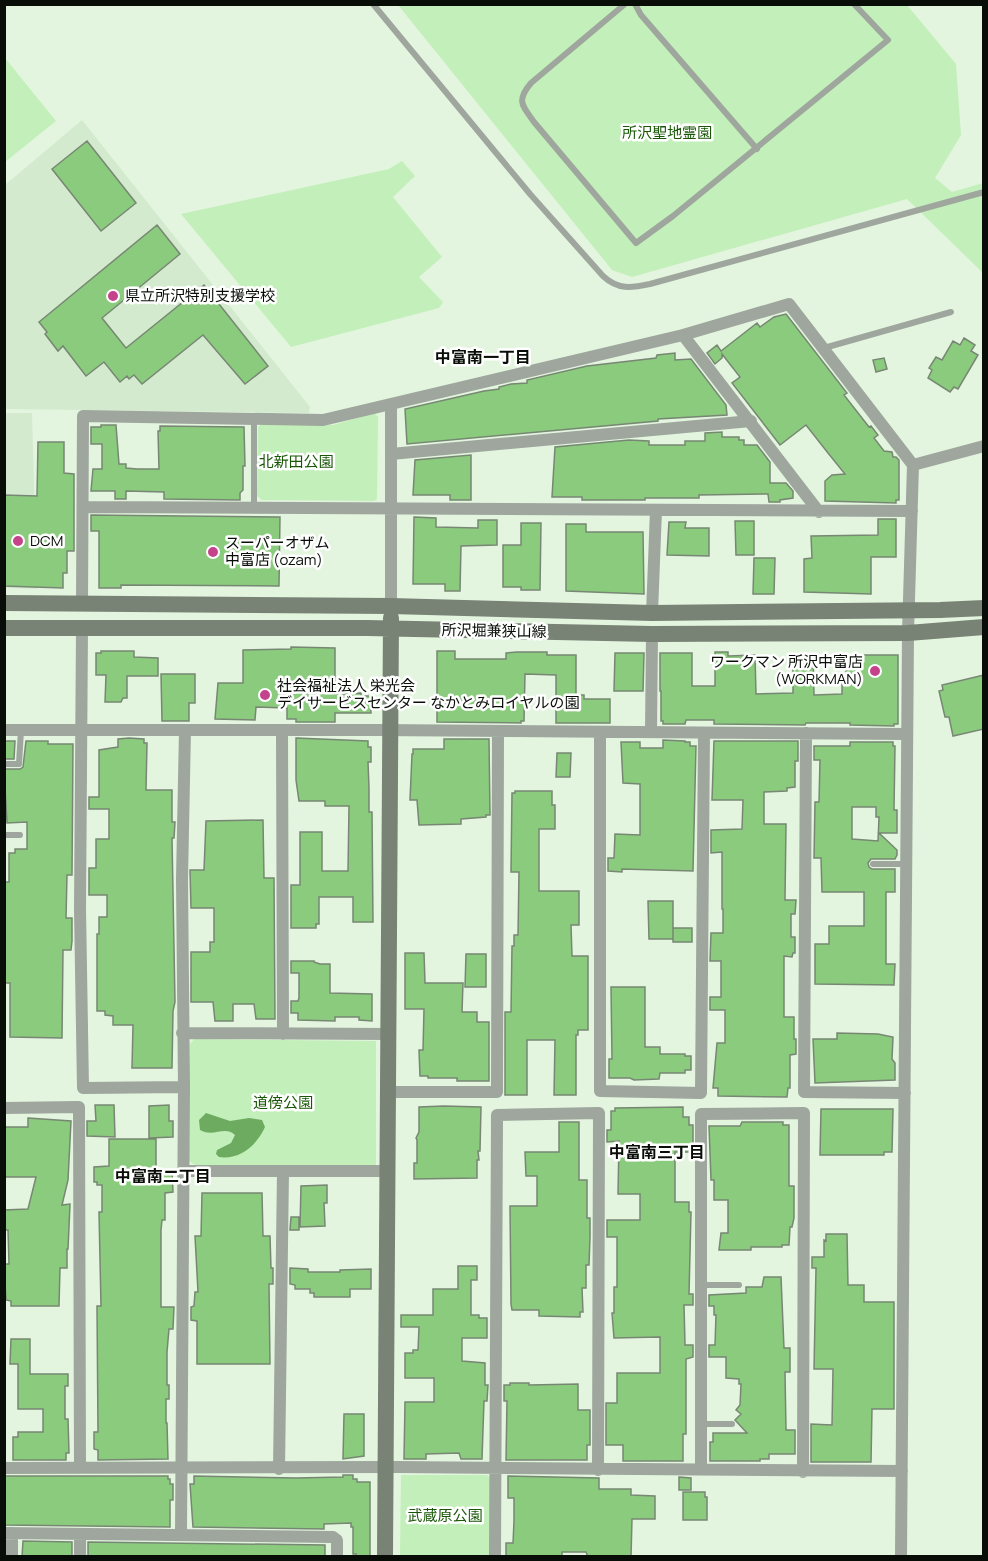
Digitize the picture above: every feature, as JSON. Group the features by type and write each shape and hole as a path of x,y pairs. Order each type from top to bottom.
{"main road":[{"name":"所沢堀兼狭山線","path":"4,603 391,606 652,612 984,608"},
{"path":"385,1557 391,606"},
{"name":"所沢堀兼狭山線","path":"4,628 391,629 652,634 908,633 984,627"}],"street":[{"path":"82,604 83,416 323,420 683,335 789,304 913,465 908,610 901,1557"},
{"path":"683,335 819,512"},
{"path":"391,404 391,606"},
{"path":"391,454 751,421"},
{"path":"913,465 984,446"},
{"path":"83,507 912,511"},
{"path":"652,612 656,510"},
{"path":"82,629 80,909 83,1088 184,1087"},
{"path":"651,732 652,634"},
{"path":"4,730 907,734"},
{"path":"181,1535 185,730"},
{"path":"282,730 283,1034"},
{"path":"388,1092 497,1092 498,731"},
{"path":"600,732 600,1091 701,1093 704,733"},
{"path":"806,734 804,1092 905,1093"},
{"path":"182,1033 387,1034"},
{"path":"4,1108 79,1107 80,1468"},
{"path":"495,1557 497,1115 599,1113 598,1470"},
{"path":"701,1469 701,1114 804,1113 803,1472"},
{"path":"183,1171 387,1171"},
{"path":"279,1469 283,1171"},
{"path":"4,1468 902,1471"},
{"path":"12,1557 8,1533 333,1537 337,1540 337,1557"},
{"path":"80,1534 80,1557"}],"lane":[{"path":"373,4 530,194 611,284 623,288 650,284 984,192"},
{"path":"626,4 531,83 523,93 521,100 534,122 636,243 757,149 888,40 854,4"},
{"path":"635,4 641,15 757,149"},
{"path":"823,348 951,312"},
{"path":"254,418 254,507"},
{"path":"4,764 19,764 21,730"},
{"path":"4,835 20,835"},
{"path":"873,864 906,864"},
{"path":"701,1285 739,1285"},
{"path":"701,1424 732,1424"}],"shaded area":[{"name":"県立所沢特別支援学校","path":"82,120 310,407 309,413 5,409 5,185"},
{"path":"5,413 32,413 37,589 5,588"},
{"path":"206,1113 230,1121 249,1118 262,1120 265,1127 257,1140 241,1154 219,1157 216,1154 217,1150 231,1143 235,1135 227,1131 210,1133 200,1130 199,1120"}],"green space":[{"name":"所沢聖地霊園","path":"398,5 907,5 956,64 961,135 935,178 952,192 983,183 983,273 907,199 632,277 612,270"},
{"path":"5,58 56,121 4,162"},
{"path":"402,161 415,176 393,197 442,257 419,277 443,302 439,308 291,347 181,214 389,169"},
{"name":"北新田公園","path":"374,413 378,417 377,499 374,501 262,500 257,496 258,427 262,423 333,425"},
{"name":"道傍公園","path":"194,1039 376,1041 376,1165 195,1165 189,1161 190,1044"},
{"name":"武蔵原公園","path":"401,1475 487,1475 490,1478 489,1556 400,1556"}],"building":[{"path":"87,141 136,203 101,231 52,169"},
{"path":"157,225 180,254 102,318 126,348 204,285 268,366 245,384 203,335 142,384 134,375 129,379 127,376 120,382 104,362 86,376 63,346 58,351 45,334 47,332 39,322"},
{"path":"786,314 847,393 844,395 878,435 874,438 884,451 892,452 893,457 899,460 899,500 896,500 896,503 825,501 825,481 832,475 845,474 806,425 780,445 732,383 740,377 722,354 722,358 715,364 707,353 717,345 721,351 757,323 760,327 774,317"},
{"path":"964,338 975,345 971,351 978,355 958,389 954,387 950,392 928,378 932,370 929,368 936,357 942,360 953,341 960,345"},
{"path":"675,353 675,360 691,359 726,405 727,415 658,419 658,421 407,444 405,409 499,389 499,387 511,384 527,383 527,380 587,366 656,358 657,355"},
{"path":"884,358 887,369 876,372 873,360"},
{"path":"101,425 116,425 119,464 126,464 126,468 137,469 159,469 158,431 160,431 160,426 244,427 245,466 243,466 243,490 240,493 240,500 164,499 164,492 126,491 126,499 115,499 115,491 91,491 93,469 102,469 102,444 91,444 91,427 101,427"},
{"path":"722,432 722,437 739,437 739,440 744,440 744,445 757,445 770,462 770,483 786,483 793,491 793,498 780,500 780,502 769,502 768,494 699,495 699,498 645,498 645,500 582,500 582,497 552,497 555,447 629,440 649,441 649,445 685,445 685,441 705,441 705,433"},
{"path":"38,442 64,442 64,473 74,474 74,551 67,551 67,573 63,573 63,588 4,586 4,495 37,496"},
{"path":"471,455 471,500 450,500 450,495 413,495 415,460"},
{"path":"91,515 280,517 279,586 121,585 121,588 99,588 99,531 91,531"},
{"path":"414,517 436,518 436,527 478,528 478,520 497,520 497,545 461,546 460,591 445,591 445,584 413,584"},
{"path":"878,519 896,519 896,557 871,557 871,594 804,592 804,559 812,558 811,536 878,535"},
{"path":"735,521 754,521 754,555 736,555"},
{"path":"669,522 686,522 685,528 709,528 709,556 667,555"},
{"path":"521,523 541,523 540,590 503,587 503,545 521,545"},
{"path":"566,524 586,524 586,532 643,532 644,594 566,591"},
{"path":"754,558 775,558 774,594 753,594"},
{"path":"291,647 335,648 335,694 361,693 361,696 370,696 371,713 335,713 335,722 296,722 296,719 287,719 287,708 256,707 255,720 215,719 218,683 243,683 243,650 291,649"},
{"path":"101,651 134,651 134,657 158,658 158,676 127,676 127,698 123,698 121,702 105,702 106,675 96,675 96,653 101,653"},
{"path":"437,651 455,651 455,659 506,659 506,653 517,652 576,655 576,695 584,695 584,699 610,699 610,723 556,723 556,675 525,674 524,721 521,723 437,722"},
{"path":"715,652 728,652 728,656 755,655 756,694 793,693 793,656 813,655 814,695 842,694 842,678 846,678 846,655 898,655 898,724 894,726 850,725 850,723 714,724 714,720 686,720 685,724 663,724 661,721 660,653 692,653 692,686 715,686"},
{"path":"615,653 644,653 643,691 614,691"},
{"path":"161,674 195,674 195,703 189,703 189,721 162,721"},
{"path":"984,675 984,729 953,736 949,717 945,717 939,691 943,690 942,685"},
{"path":"296,738 368,741 368,747 371,747 371,762 368,762 369,812 372,812 373,922 353,922 353,897 319,897 319,924 316,924 316,928 291,928 291,885 300,885 300,832 322,832 322,871 348,871 349,806 325,806 325,801 299,801 296,780"},
{"path":"118,739 144,739 144,743 147,743 146,790 172,790 172,822 175,822 174,838 172,838 175,1002 172,1068 132,1068 133,1025 113,1025 113,1016 105,1015 105,1011 97,1011 97,934 99,934 99,917 107,917 107,895 89,895 89,868 96,868 96,839 109,839 109,809 89,809 89,797 99,797 99,750 118,747"},
{"path":"444,739 489,739 490,815 461,819 461,824 419,825 417,800 410,800 413,749 444,749"},
{"path":"663,740 685,741 690,742 690,746 696,746 693,871 622,869 622,872 608,871 608,858 614,858 615,834 640,835 640,784 623,783 621,742 640,742 640,748 663,748"},
{"path":"4,741 15,741 14,759 4,759"},
{"path":"26,741 73,744 72,875 67,875 66,918 72,918 72,941 71,950 63,950 62,1038 10,1037 10,983 4,983 4,882 9,882 9,853 15,853 15,849 27,849 27,822 7,823 4,769 23,767"},
{"path":"714,741 798,741 795,787 787,788 787,791 764,792 764,824 786,824 785,900 796,900 795,914 791,914 791,937 795,937 795,953 792,957 784,956 784,1017 794,1017 794,1039 796,1039 796,1054 790,1055 790,1088 788,1088 787,1097 718,1096 718,1088 713,1088 717,1043 725,1043 725,1010 710,1010 710,997 721,997 721,961 710,961 711,933 723,933 722,852 711,853 711,830 742,829 743,800 712,800"},
{"path":"850,742 893,742 895,746 894,810 897,810 897,833 879,833 897,850 897,855 895,859 871,859 868,863 872,869 895,869 895,892 886,892 886,964 895,964 894,985 815,984 815,944 829,944 829,926 864,926 864,892 822,892 821,858 814,858 815,802 819,802 820,760 814,760 814,746 850,746","holes":["852,807 876,807 876,817 879,817 878,841 852,839"]},
{"path":"557,753 571,753 570,777 556,777"},
{"path":"515,791 552,791 552,805 555,805 555,829 539,829 539,891 579,891 579,925 571,925 572,956 588,956 588,1030 578,1030 578,1035 576,1035 576,1095 554,1095 555,1040 527,1040 527,1095 505,1095 505,1012 511,1012 512,946 514,946 514,935 518,935 519,872 511,872 512,793"},
{"path":"263,820 264,878 274,878 275,1019 256,1019 254,1004 233,1004 233,1021 215,1021 213,1002 191,1002 191,952 210,952 210,942 214,942 214,908 191,908 190,870 204,870 206,821"},
{"path":"648,901 673,901 673,939 649,939"},
{"path":"673,928 692,928 692,942 673,942"},
{"path":"405,953 424,953 425,983 463,983 462,1012 477,1012 477,1022 489,1022 489,1081 457,1081 457,1078 420,1076 419,1050 423,1050 424,1009 405,1009"},
{"path":"466,954 486,954 486,987 465,987"},
{"path":"291,961 330,964 330,993 372,994 372,1021 359,1020 359,1017 335,1017 335,1021 298,1020 298,1013 291,1013 291,1001 298,1001 299,998 299,973 291,973"},
{"path":"611,987 645,987 645,1047 660,1047 660,1054 691,1056 691,1070 685,1070 685,1073 660,1073 659,1079 609,1078 609,1059 612,1059"},
{"path":"837,1033 878,1034 893,1037 892,1059 895,1063 895,1080 815,1083 813,1039 837,1039"},
{"path":"95,1105 114,1105 115,1137 87,1136 87,1121 96,1121"},
{"path":"169,1105 169,1121 173,1121 173,1137 149,1138 149,1106"},
{"path":"419,1107 481,1107 477,1178 414,1179 414,1163 417,1163 416,1138 419,1132"},
{"path":"683,1107 683,1117 689,1117 689,1125 693,1125 693,1152 675,1152 675,1202 689,1202 689,1212 691,1212 689,1294 693,1294 693,1305 684,1305 685,1345 693,1345 693,1357 686,1359 686,1434 683,1434 683,1461 623,1461 623,1445 606,1445 606,1403 617,1403 617,1373 660,1373 660,1337 614,1338 612,1313 614,1313 614,1287 617,1287 617,1237 607,1237 607,1220 640,1220 640,1194 618,1194 619,1141 607,1142 607,1130 611,1130 611,1111 615,1111 615,1108"},
{"path":"821,1109 893,1109 892,1152 884,1152 884,1155 820,1155"},
{"path":"28,1118 71,1121 68,1180 62,1205 70,1204 67,1268 60,1268 59,1306 11,1306 11,1301 6,1300 4,1264 9,1264 8,1230 4,1230 4,1210 28,1209 36,1177 4,1177 4,1127 28,1127"},
{"path":"559,1122 579,1122 579,1180 587,1180 587,1218 590,1218 589,1265 586,1265 586,1288 582,1288 583,1312 580,1312 580,1317 539,1316 539,1310 512,1310 511,1304 510,1206 537,1206 537,1176 526,1176 525,1152 559,1152"},
{"path":"742,1122 783,1122 783,1125 789,1125 789,1186 794,1186 794,1218 792,1227 790,1227 789,1245 751,1247 751,1250 719,1250 721,1233 728,1233 728,1200 714,1200 709,1126 740,1126"},
{"path":"109,1139 156,1139 156,1171 172,1171 173,1192 165,1193 165,1220 162,1220 161,1230 161,1307 174,1307 173,1329 169,1329 167,1352 168,1459 98,1460 98,1450 94,1449 94,1432 98,1432 97,1306 101,1306 99,1212 102,1212 102,1185 94,1182 94,1167 109,1166"},
{"path":"327,1185 327,1203 324,1203 325,1226 300,1227 301,1186"},
{"path":"202,1193 262,1193 263,1236 270,1236 271,1268 273,1268 273,1284 269,1284 270,1364 197,1364 197,1321 191,1320 191,1307 194,1306 195,1292 198,1292 195,1236 201,1236"},
{"path":"291,1217 299,1217 299,1230 290,1230"},
{"path":"826,1234 847,1234 848,1285 864,1285 864,1302 894,1302 894,1409 872,1409 871,1462 811,1462 811,1424 832,1425 833,1369 814,1369 816,1268 812,1268 812,1257 824,1257"},
{"path":"458,1266 477,1266 477,1280 471,1280 471,1315 487,1318 487,1338 462,1338 462,1361 485,1363 485,1385 488,1385 487,1401 484,1401 482,1459 461,1459 459,1453 426,1454 426,1459 404,1459 405,1402 434,1402 434,1378 405,1378 405,1353 418,1350 419,1327 401,1327 401,1315 433,1315 433,1289 458,1289"},
{"path":"290,1268 308,1269 308,1272 371,1269 371,1289 350,1289 350,1297 314,1297 310,1289 295,1289 295,1285 290,1284"},
{"path":"764,1277 781,1277 784,1348 790,1348 790,1372 785,1372 786,1430 795,1430 795,1454 769,1454 769,1459 760,1459 760,1461 710,1461 710,1442 713,1442 713,1433 747,1433 735,1420 741,1414 736,1410 740,1405 741,1384 739,1384 739,1379 726,1378 726,1357 709,1357 709,1345 715,1345 716,1315 714,1315 714,1306 709,1306 709,1295 746,1293 746,1287 762,1287"},
{"path":"11,1339 30,1339 30,1374 68,1374 68,1386 65,1386 65,1419 68,1419 69,1453 66,1453 66,1460 13,1460 13,1437 18,1437 18,1432 43,1432 43,1409 18,1409 18,1364 10,1364"},
{"path":"510,1383 578,1384 578,1410 590,1410 590,1445 587,1445 587,1460 506,1460 507,1401 504,1401 504,1385 510,1385"},
{"path":"344,1414 364,1414 364,1456 343,1459"},
{"path":"343,1475 353,1475 353,1479 357,1479 357,1482 370,1482 370,1557 356,1557 356,1554 353,1554 351,1523 324,1524 324,1529 193,1527 190,1484 194,1484 194,1476 296,1478 343,1477"},
{"path":"4,1476 168,1476 170,1484 173,1484 173,1500 170,1500 170,1527 4,1525"},
{"path":"508,1476 599,1478 599,1489 631,1489 631,1495 655,1496 655,1519 632,1519 631,1557 588,1557 586,1552 562,1552 562,1556 558,1557 506,1557 506,1543 513,1543 514,1521 514,1498 508,1498"},
{"path":"679,1477 691,1478 691,1490 679,1490"},
{"path":"683,1492 705,1492 707,1520 683,1520"},
{"path":"23,1541 72,1542 72,1557 22,1557"},
{"path":"88,1542 325,1545 325,1557 88,1557"}],"place":[{"name":"県立所沢特別支援学校","path":"113,296"},
{"name":"DCM","path":"18,541"},
{"name":"スーパーオザム 中富店 (ozam)","path":"213,552"},
{"name":"ワークマン 所沢中富店 (WORKMAN)","path":"875,671"},
{"name":"社会福祉法人 栄光会 デイサービスセンター なかとみロイヤルの園","path":"265,695"}],"district":[{"name":"中富南一丁目","path":"483,357"},
{"name":"中富南三丁目","path":"657,1152"},
{"name":"中富南二丁目","path":"163,1176"}]}
